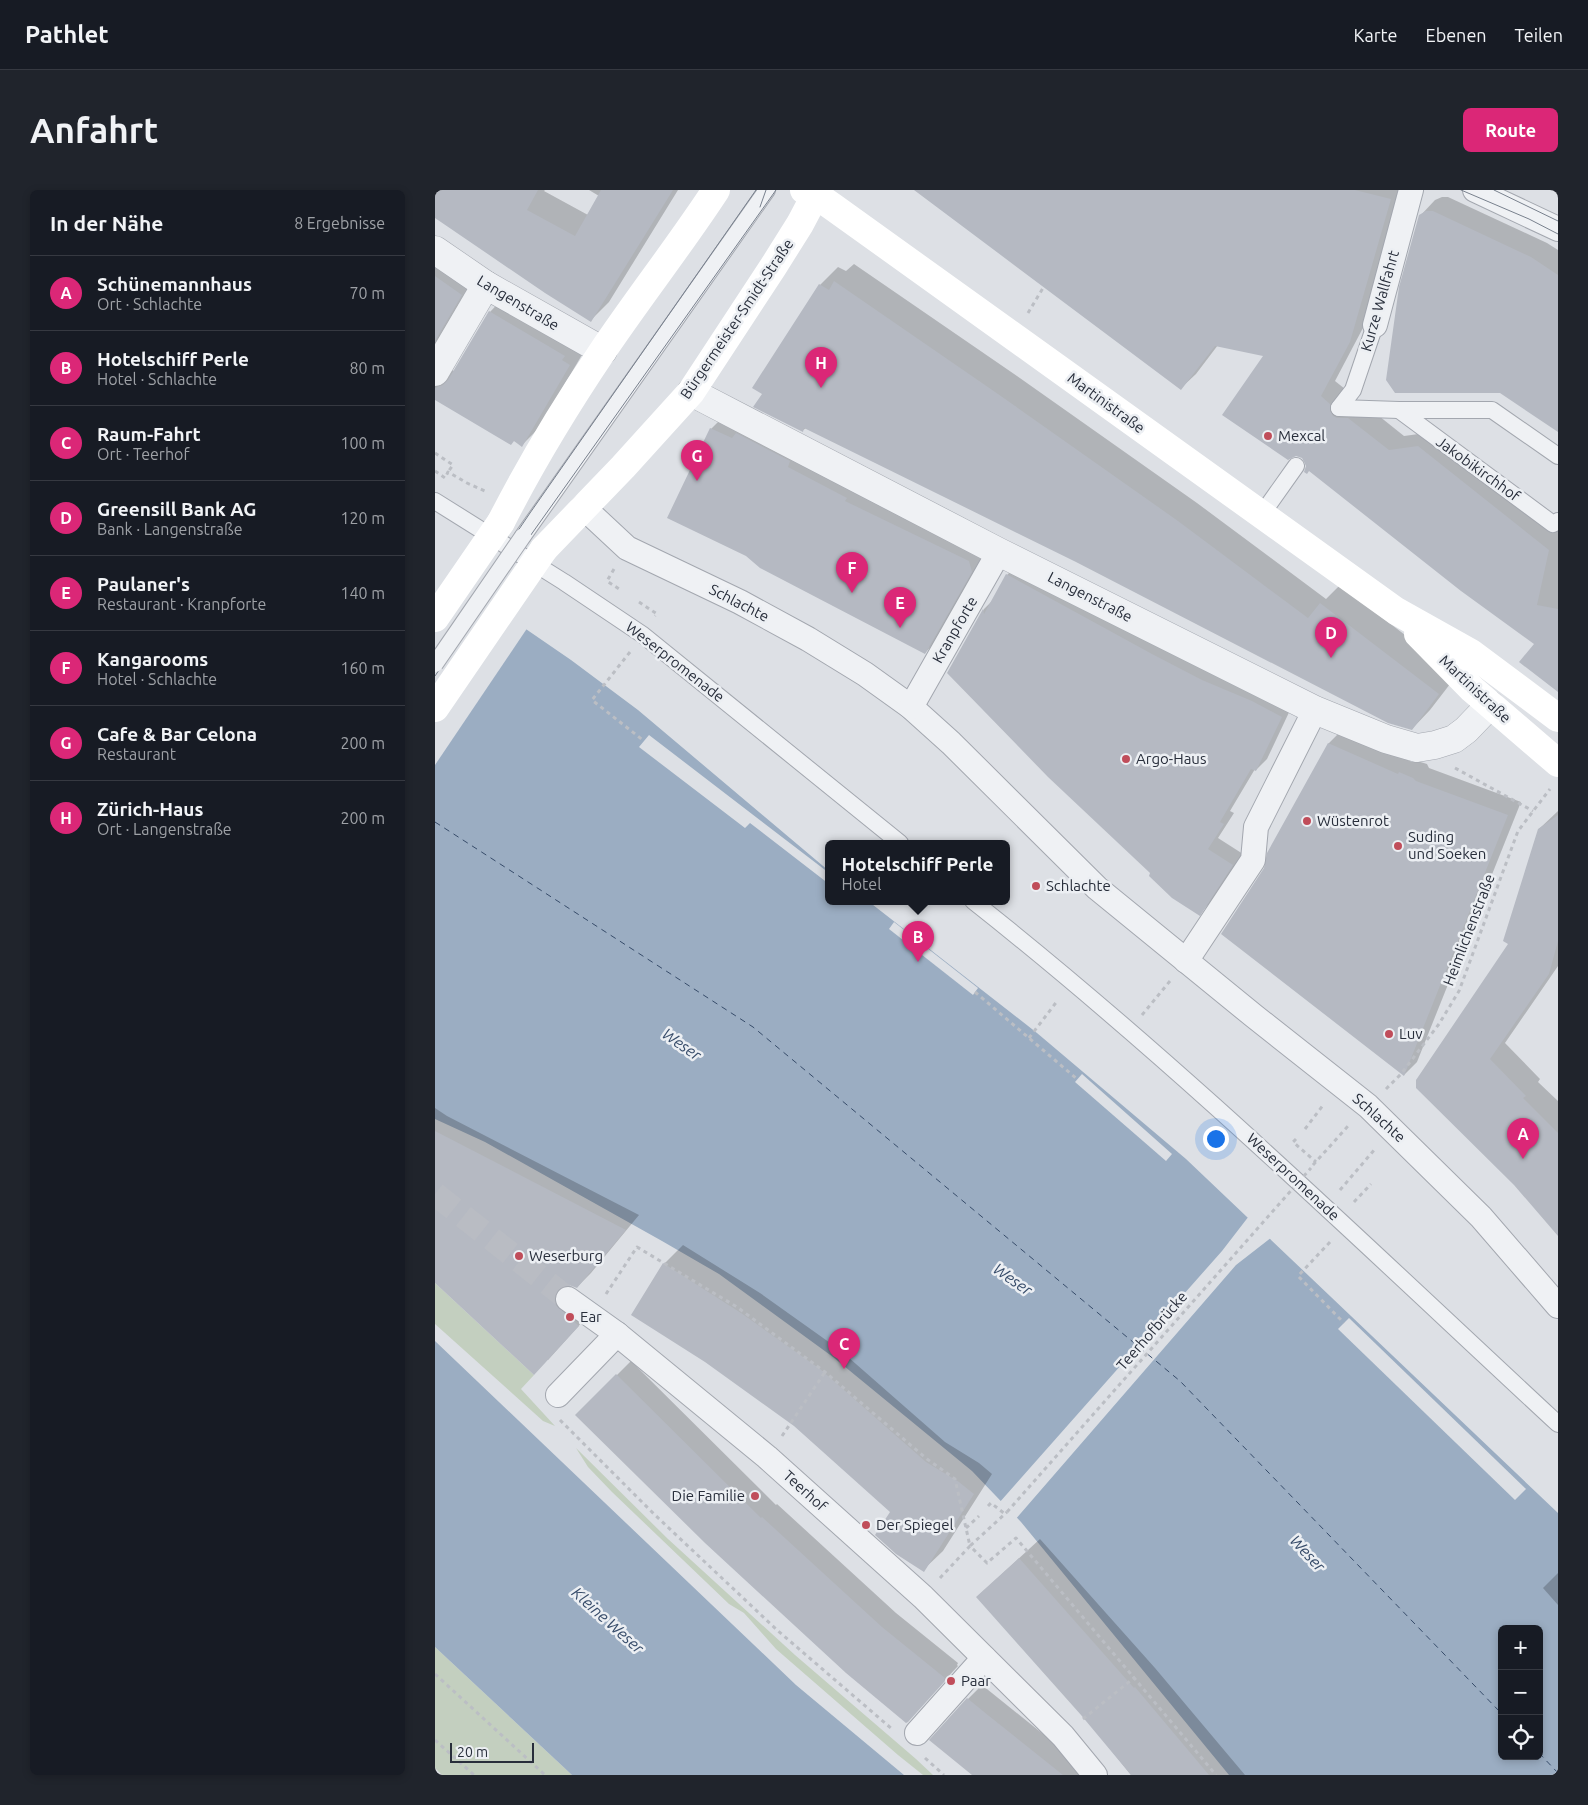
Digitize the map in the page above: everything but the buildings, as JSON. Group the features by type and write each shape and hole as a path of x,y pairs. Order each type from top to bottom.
{"main road":[{"path":"435,708 523,536 547,437 603,351 694,224 716,190"},
{"name":"Bürgermeister-Smidt-Straße","path":"523,536 583,507 623,467 691,392 773,267 813,191"},
{"name":"Martinistraße","path":"813,191 1396,611 1471,653 1558,718"},
{"path":"435,618 523,536"},
{"name":"Martinistraße","path":"1396,611 1472,689 1491,705 1555,774"}],"street":[{"name":"Kurze Wallfahrt","path":"1375,325 1411,190"},
{"path":"1475,190 1558,229"},
{"name":"Langenstraße","path":"435,250 486,285 603,351"},
{"path":"435,372 486,285"},
{"name":"Langenstraße","path":"691,392 999,552 1315,710 1386,738 1417,748 1455,739 1491,705"},
{"name":"Schlachte","path":"583,507 627,548 740,602 808,638 865,674 911,707 951,743 1097,888 1368,1106 1481,1217 1558,1306"},
{"name":"Kranpforte","path":"911,707 999,552"},
{"path":"1186,961 1253,860 1256,827 1315,710"},
{"name":"Teerhof","path":"568,1299 617,1334 767,1457 923,1597 1063,1736 1095,1775"},
{"path":"557,1406 617,1334"},
{"path":"907,1734 984,1658"}],"lane":[{"path":"435,664 767,190"},
{"name":"Kurze Wallfahrt","path":"1339,408 1353,390 1375,325"},
{"name":"Jakobikirchhof","path":"1339,408 1492,410 1558,456"},
{"name":"Jakobikirchhof","path":"1399,410 1553,524 1558,521"},
{"path":"1262,514 1296,466"},
{"name":"Weserpromenade","path":"435,501 564,582 643,635 896,840"},
{"name":"Weserpromenade","path":"978,905 1047,960 1252,1138 1558,1424"}],"path":[{"path":"435,453 453,465 445,478 435,471"},
{"path":"448,472 467,484"},
{"path":"629,653 592,700 644,741"},
{"path":"1417,748 1533,811"},
{"name":"Heimlichenstraße","path":"1368,1106 1401,1074 1439,1024 1459,992 1518,831 1533,811 1555,774"},
{"path":"975,992 1077,1079"},
{"path":"1029,1038 1062,994"},
{"path":"1139,1019 1157,997"},
{"name":"Teerhofbrücke","path":"923,1597 970,1546 1006,1513 1347,1128"},
{"path":"1296,1139 1293,1142 1316,1162"},
{"path":"1339,1191 1369,1156"},
{"path":"1353,1203 1371,1184"},
{"path":"1333,1239 1298,1276 1344,1323"},
{"path":"592,1316 637,1247 737,1307 825,1372 927,1460 955,1478 970,1546 987,1563 1016,1538 1216,1775"},
{"path":"767,1457 825,1372"},
{"path":"557,1406 654,1514 777,1630 907,1734"},
{"path":"988,1506 991,1503 1006,1513"},
{"path":"966,1528 979,1516"},
{"path":"435,1674 545,1775"},
{"path":"1063,1736 1135,1678"},
{"path":"435,1740 474,1775"},
{"path":"924,1757 944,1775"}],"green space":[{"path":"435,1283 534,1375 521,1389 555,1426 543,1421 435,1324"},
{"path":"576,1448 668,1539 795,1655 933,1775 923,1775 898,1755 776,1649 744,1613 729,1604 612,1492 588,1467"},
{"path":"435,1647 572,1775 442,1775 435,1768"}],"water":[{"name":"Weser","path":"435,569 571,660 638,710 825,868 825,905 873,905 1037,1033 1186,1159 1558,1513 1558,1775 1229,1775 1021,1522 972,1471 833,1357 719,1274 485,1142 435,1119"},
{"name":"Kleine Weser","path":"435,1341 796,1685 904,1775 572,1775 435,1647"}],"pier":[{"path":"435,567 465,584 528,627 435,765"},
{"path":"649,735 825,870 825,881 750,823 745,828 639,747"},
{"path":"894,922 978,988 973,995 889,929"},
{"path":"1082,1074 1172,1154 1166,1161 1075,1082"},
{"path":"1249,1216 1272,1237 1236,1265 1015,1520 999,1503 1222,1251"},
{"path":"1349,1318 1526,1489 1515,1500 1338,1329"}],"ferry route":[{"path":"435,822 753,1027 1180,1381 1498,1710"},
{"path":"1543,1757 1558,1773"}],"tunnel":[{"path":"435,1194 568,1299"}],"tram line":[{"path":"435,653 530,513 756,190"},
{"path":"760,207 766,190"},
{"path":"435,676 528,539 776,190"},
{"path":"1461,190 1529,219 1558,234"},
{"path":"1494,190 1558,221"}],"place":[{"name":"Zürich-Haus","path":"821,388"},
{"name":"Mexcal","path":"1268,436"},
{"name":"Cafe & Bar Celona","path":"697,481"},
{"name":"Kangarooms","path":"852,593"},
{"name":"Paulaner's","path":"900,628"},
{"name":"Greensill Bank AG","path":"1331,658"},
{"name":"Argo-Haus","path":"1126,759"},
{"name":"Wüstenrot","path":"1307,821"},
{"name":"Suding und Soeken","path":"1398,846"},
{"name":"Schlachte","path":"1036,886"},
{"name":"Hotelschiff Perle","path":"918,962"},
{"name":"Luv","path":"1389,1034"},
{"name":"Schünemannhaus","path":"1523,1159"},
{"name":"Weserburg","path":"519,1256"},
{"name":"Ear","path":"570,1317"},
{"name":"Raum-Fahrt","path":"844,1369"},
{"name":"Die Familie","path":"755,1496"},
{"name":"Der Spiegel","path":"866,1525"},
{"name":"Paar","path":"951,1681"}]}
